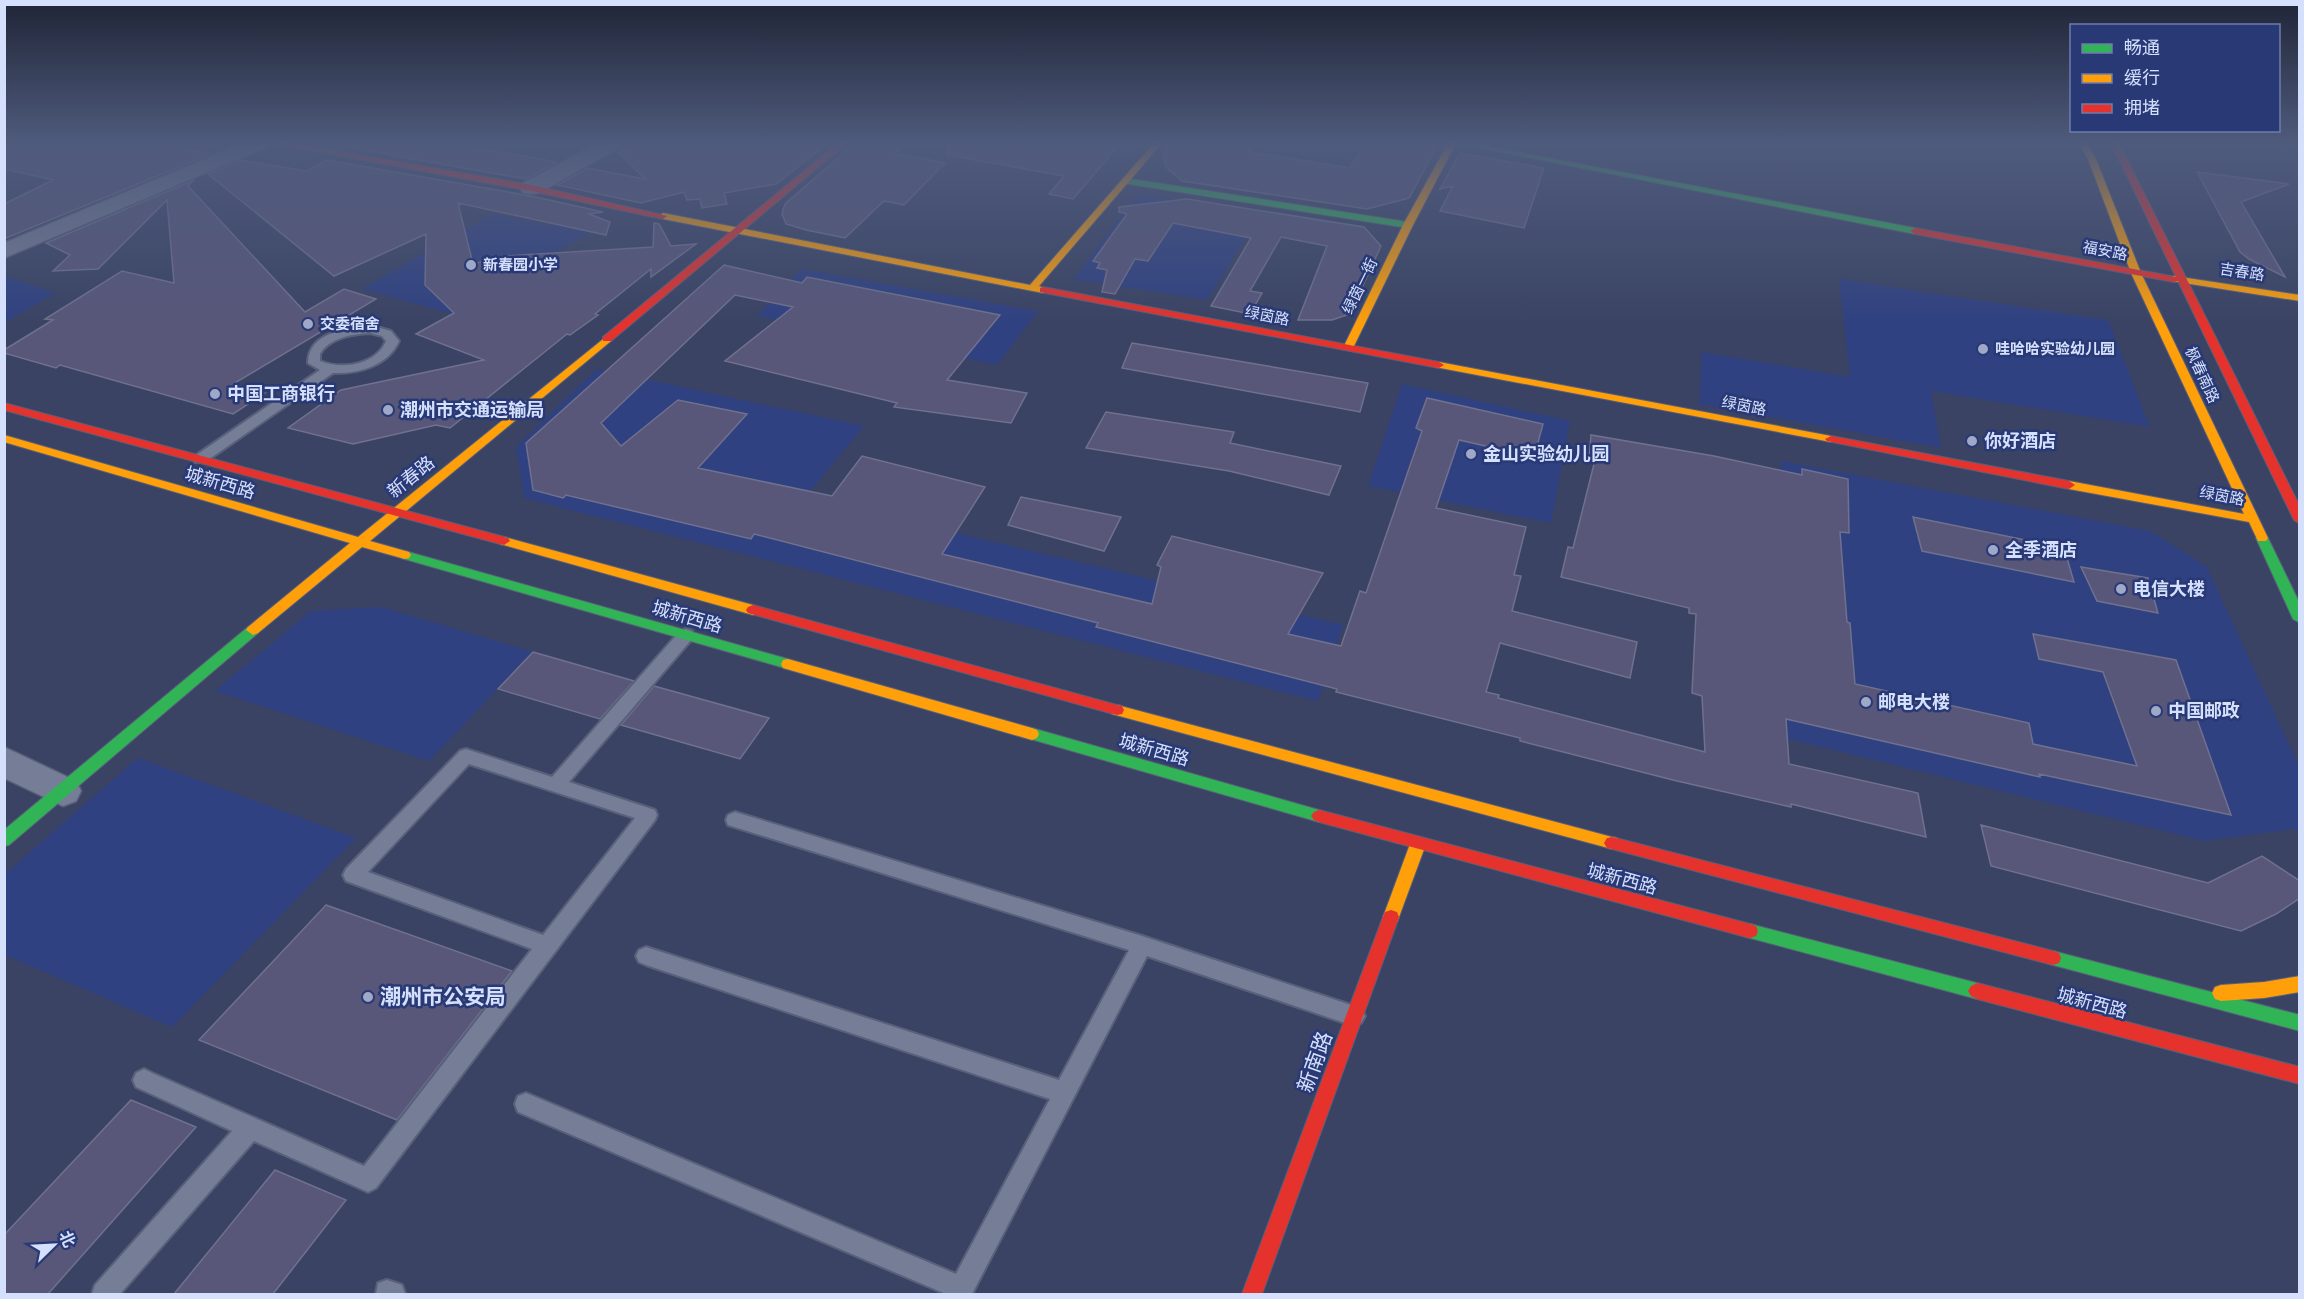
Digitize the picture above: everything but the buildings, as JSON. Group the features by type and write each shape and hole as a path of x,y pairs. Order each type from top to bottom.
{"street":[{"path":"4,251 116,204"},
{"name":"绿茵路","path":"604,204 736,232 2252,519"},
{"name":"新春路","path":"4,840 358,542 398,512 770,204"},
{"path":"1032,288 1105,204"},
{"path":"1270,204 1408,225"},
{"name":"绿茵一街","path":"1348,348 1419,204"},
{"name":"福安路","path":"1775,204 2136,273 2180,279"},
{"name":"枫春南路","path":"2109,204 2136,273 2300,619"},
{"name":"枫春南路","path":"2144,204 2300,520"},
{"name":"吉春路","path":"2180,279 2300,298"},
{"name":"城新西路","path":"4,406 1432,796 2300,1023"},
{"name":"城新西路","path":"4,438 358,542 1418,844 2300,1076"},
{"path":"4,760 63,791"},
{"name":"新南路","path":"1252,1294 1418,844"},
{"path":"2192,995 2264,990 2300,984"},
{"path":"2195,1048 2278,1086"}],"lane":[{"path":"200,459 329,370 355,368 375,361 389,352 393,339 390,334 370,329 333,338 315,350 313,357 314,363 329,370"},
{"path":"556,784 686,635"},
{"path":"144,1080 368,1180 648,815 466,756 353,875 547,945"},
{"path":"735,820 1142,945 1354,1016"},
{"path":"526,1104 961,1292 1142,945"},
{"path":"646,956 1065,1093"},
{"path":"105,1294 250,1128"}],"shaded area":[{"path":"1130,204 1203,204 1261,213 1207,300 1074,279"},
{"name":"新春园小学","path":"493,214 550,226 566,216 603,224 453,314 362,289"},
{"path":"801,269 1038,311 997,365 757,316"},
{"path":"5,276 55,293 5,322"},
{"name":"哇哈哈实验幼儿园","path":"1839,279 2108,320 2150,427 1931,391 1941,448 1699,404 1702,352 1850,377"},
{"path":"597,369 864,426 805,497 1343,625 1318,701 524,498 516,447"},
{"name":"金山实验幼儿园","path":"1402,384 1570,421 1551,523 1368,486"},
{"path":"1781,461 2150,531 2207,567 2299,767 2299,832 2293,829 2204,841 1785,738"},
{"path":"382,607 533,652 429,761 215,691 311,611"},
{"path":"138,758 356,838 172,1027 5,955 5,874"}],"traffic: fast":[{"path":"1270,204 1408,225"},
{"path":"1773,204 1915,231"},
{"path":"2262,538 2300,619"},
{"path":"405,555 788,664"},
{"path":"4,840 253,630"},
{"path":"1032,734 1319,816"},
{"path":"1750,931 1977,991"},
{"path":"2053,958 2300,1023"}],"traffic: slow":[{"path":"1032,288 1105,204"},
{"path":"1348,348 1419,204"},
{"path":"2109,204 2136,273 2262,538"},
{"path":"663,216 1043,290"},
{"path":"2174,279 2300,298"},
{"path":"253,630 607,339"},
{"path":"1439,365 1831,439"},
{"path":"4,438 405,555"},
{"path":"2069,485 2251,519"},
{"path":"504,541 753,610"},
{"path":"788,664 1032,734"},
{"path":"1117,710 1612,843"},
{"path":"1391,917 1418,844"},
{"path":"2221,993 2264,990 2300,984"}],"traffic: jam":[{"path":"605,204 663,216"},
{"path":"607,339 770,204"},
{"path":"2145,204 2300,520"},
{"path":"1915,231 2174,279"},
{"path":"1043,290 1439,365"},
{"path":"4,406 504,541"},
{"path":"1831,439 2069,485"},
{"path":"753,610 1117,710"},
{"path":"1319,816 1750,931"},
{"path":"1612,843 2053,958"},
{"path":"1252,1294 1391,917"},
{"path":"1977,991 2300,1076"}],"place":[{"name":"新春园小学","path":"471,265"},
{"name":"交委宿舍","path":"308,324"},
{"name":"哇哈哈实验幼儿园","path":"1983,349"},
{"name":"中国工商银行","path":"215,394"},
{"name":"潮州市交通运输局","path":"388,410"},
{"name":"你好酒店","path":"1972,441"},
{"name":"金山实验幼儿园","path":"1471,454"},
{"name":"全季酒店","path":"1993,550"},
{"name":"电信大楼","path":"2121,589"},
{"name":"邮电大楼","path":"1866,702"},
{"name":"中国邮政","path":"2156,711"},
{"name":"潮州市公安局","path":"368,997"}]}
